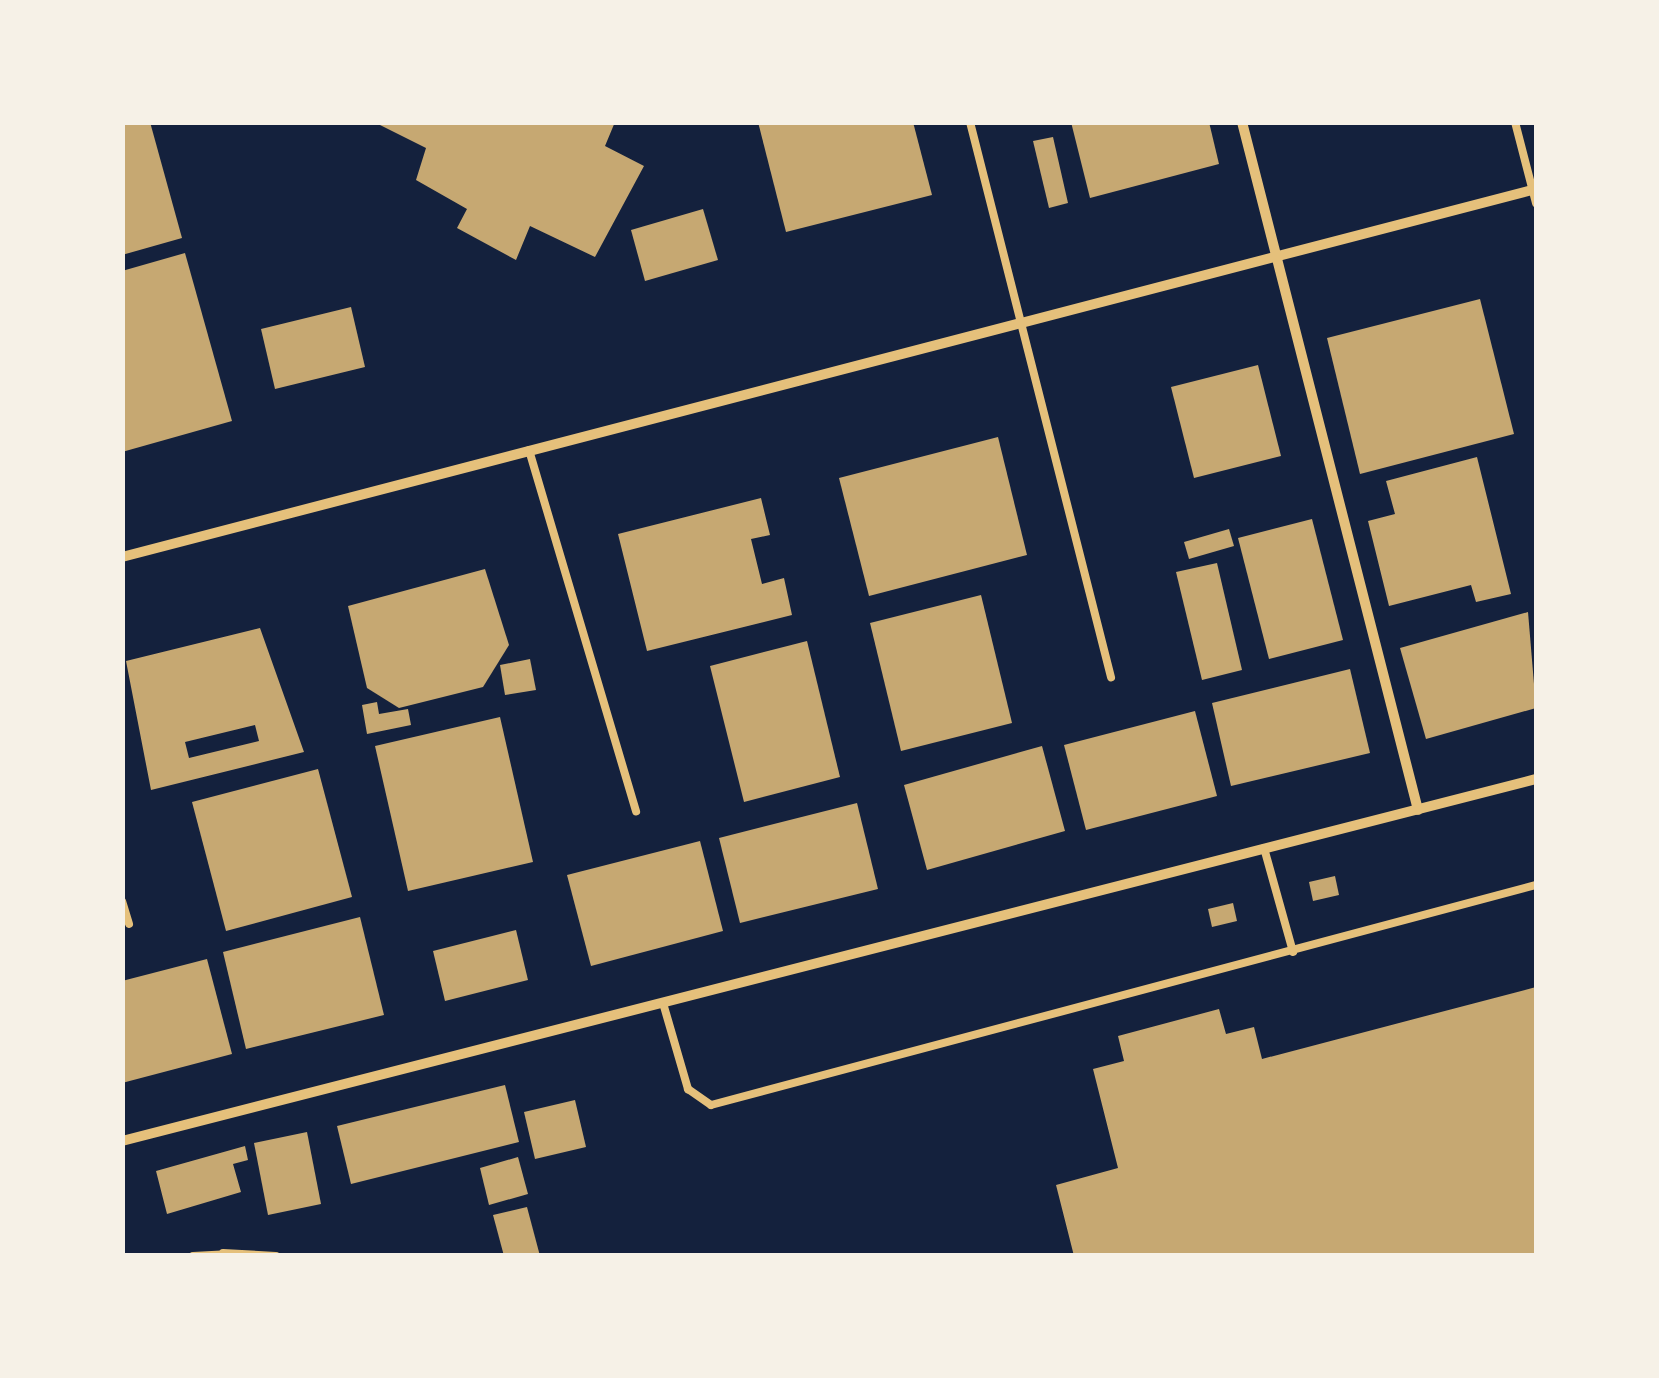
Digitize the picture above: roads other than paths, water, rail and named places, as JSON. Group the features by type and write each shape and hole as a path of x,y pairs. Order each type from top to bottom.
{"street":[{"path":"1242,122 1418,810"},
{"path":"122,556 1535,189"},
{"path":"122,1140 1536,780"}],"lane":[{"path":"970,122 1112,677"},
{"path":"1515,122 1536,203"},
{"path":"529,450 636,811"},
{"path":"1264,848 1294,952"},
{"path":"663,1002 688,1088 711,1106 1536,886"},
{"path":"122,901 128,924"},
{"path":"193,1256 276,1256"}]}
